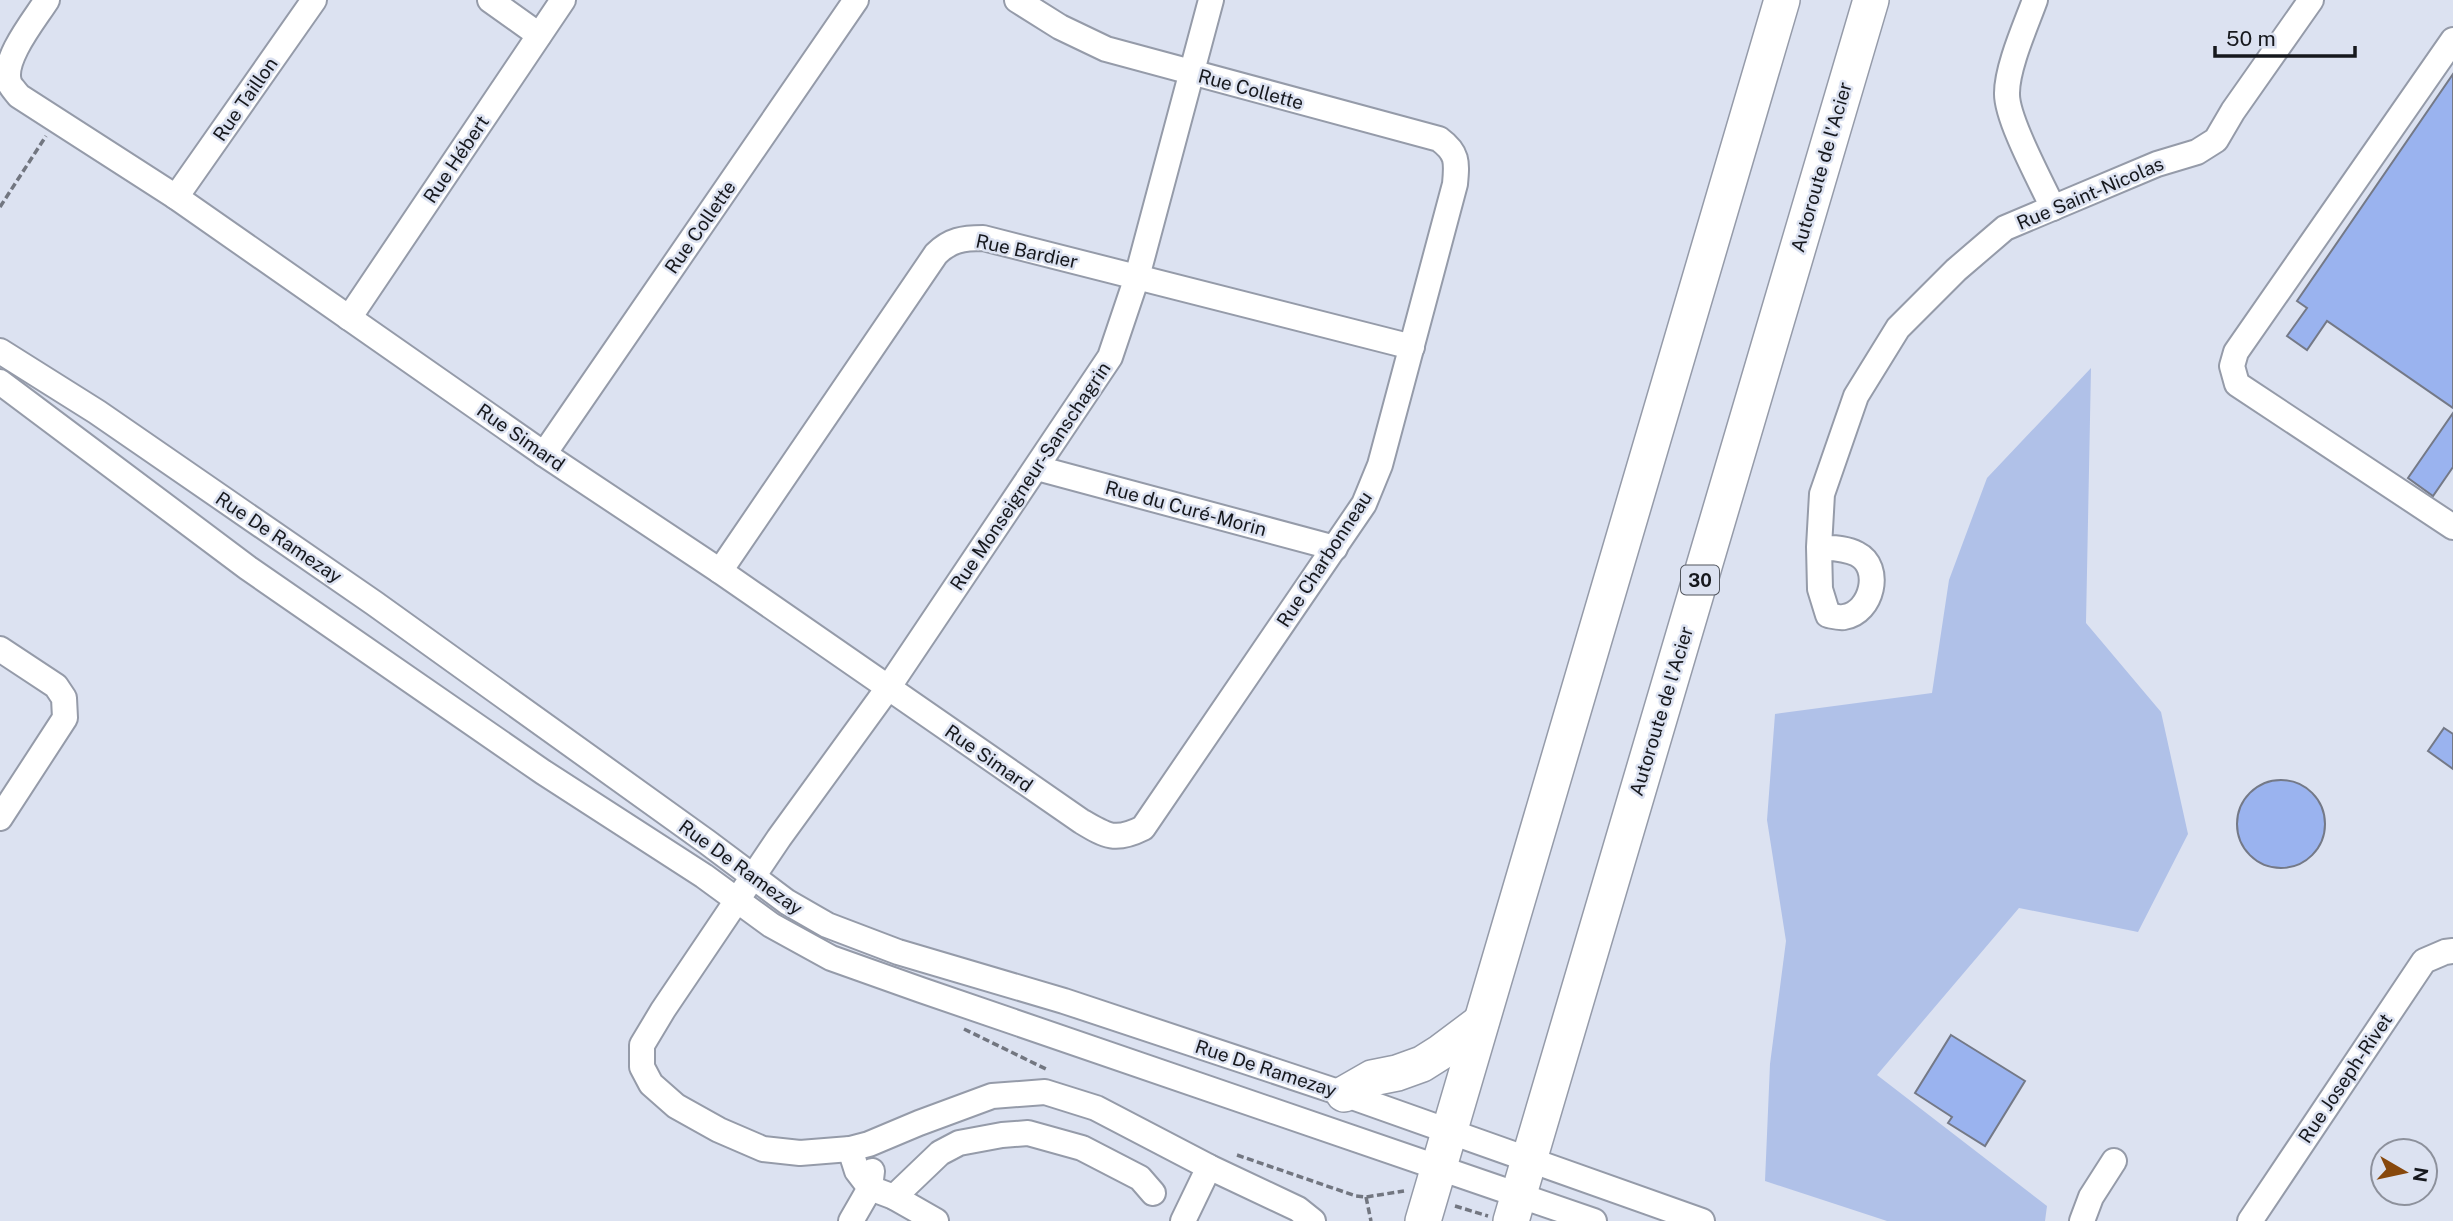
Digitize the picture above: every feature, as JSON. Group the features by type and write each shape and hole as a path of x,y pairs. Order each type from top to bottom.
{"highway":[{"path":"1427,1205 1782,0"},
{"name":"Autoroute de l'Acier","path":"1505,1211 1529,1160 1871,0"},
{"path":"1344,1094 1372,1077 1397,1073 1422,1064 1481,1022"}],"street":[{"name":"Rue Simard","path":"47,0 13,54 8,67 9,83 19,96 176,197 544,454 720,571 1081,821 1102,834 1116,838"},
{"name":"Rue Taillon","path":"176,197 314,0"},
{"path":"490,0 539,35"},
{"name":"Rue Hébert","path":"349,318 563,0"},
{"name":"Rue Collette","path":"544,454 856,0"},
{"name":"Rue Collette","path":"1017,0 1060,27 1106,49 1439,139 1452,149"},
{"name":"Rue Monseigneur-Sanschagrin","path":"1211,0 1137,277 1110,357 888,688 737,900 642,1045 642,1067 651,1084 676,1106 719,1130 763,1149 800,1153 860,1147 992,1096 1045,1092 1096,1108 1209,1167 1298,1209 1312,1221"},
{"path":"2035,0 2014,60 2007,93 2011,116 2053,208"},
{"name":"Rue Saint-Nicolas","path":"1819,547 1822,494 1840,440 1856,396 1898,328 1956,270 2006,228 2157,164 2197,152 2216,140 2233,111 2311,0"},
{"path":"2453,40 2236,352 2232,366 2237,384 2453,527"},
{"name":"Rue Charbonneau","path":"1116,838 1143,828 1364,504 1381,464 1455,184 1457,164 1452,149"},
{"name":"Rue Bardier","path":"720,571 936,254 946,244 964,238 983,238 1412,347"},
{"name":"Rue De Ramezay","path":"0,351 97,412 241,511 487,683 808,915 873,944 1064,1001 1344,1094 1702,1221"},
{"name":"Rue De Ramezay","path":"0,382 248,568 543,772 704,876 771,925 831,958 1438,1167 1505,1211 1594,1221"},
{"name":"Rue du Curé-Morin","path":"1037,468 1335,548"},
{"path":"220,545 241,511"},
{"path":"0,649 56,686 64,698 65,718 0,818"},
{"path":"466,719 487,683"},
{"name":"Rue Joseph-Rivet","path":"2250,1221 2424,961 2453,951"},
{"path":"894,1197 940,1153 959,1143 1028,1133 1082,1149 1140,1178 1153,1193"},
{"path":"860,1147 857,1171 870,1188 894,1197 936,1221"},
{"path":"2082,1221 2091,1197 2114,1161"},
{"path":"1183,1221 1209,1167"},
{"path":"851,1221 870,1188"}],"path":[{"path":"0,207 56,120"},
{"path":"956,1024 1052,1072"},
{"path":"1230,1152 1356,1196 1366,1197 1401,1190 1427,1205 1505,1211"},
{"path":"1366,1197 1371,1221"}],"shaded area":[{"path":"2091,368 2086,623 2161,712 2188,834 2138,932 2019,908 1877,1075 2047,1206 2045,1221 1887,1221 1765,1181 1770,1064 1786,941 1767,820 1775,714 1932,693 1949,580 1987,478"}],"building":[{"path":"2453,74 2453,408 2327,321 2307,350 2287,336 2307,308 2297,301"},
{"path":"2453,413 2453,467 2433,496 2408,478"},
{"path":"2444,728 2453,734 2453,769 2428,751"},
{"path":"2281,780 2306,787 2318,799 2325,824 2318,849 2306,861 2281,868 2256,861 2244,849 2237,824 2244,799 2256,787"},
{"path":"1951,1035 2025,1081 1985,1146 1948,1123 1952,1117 1915,1093"}]}
